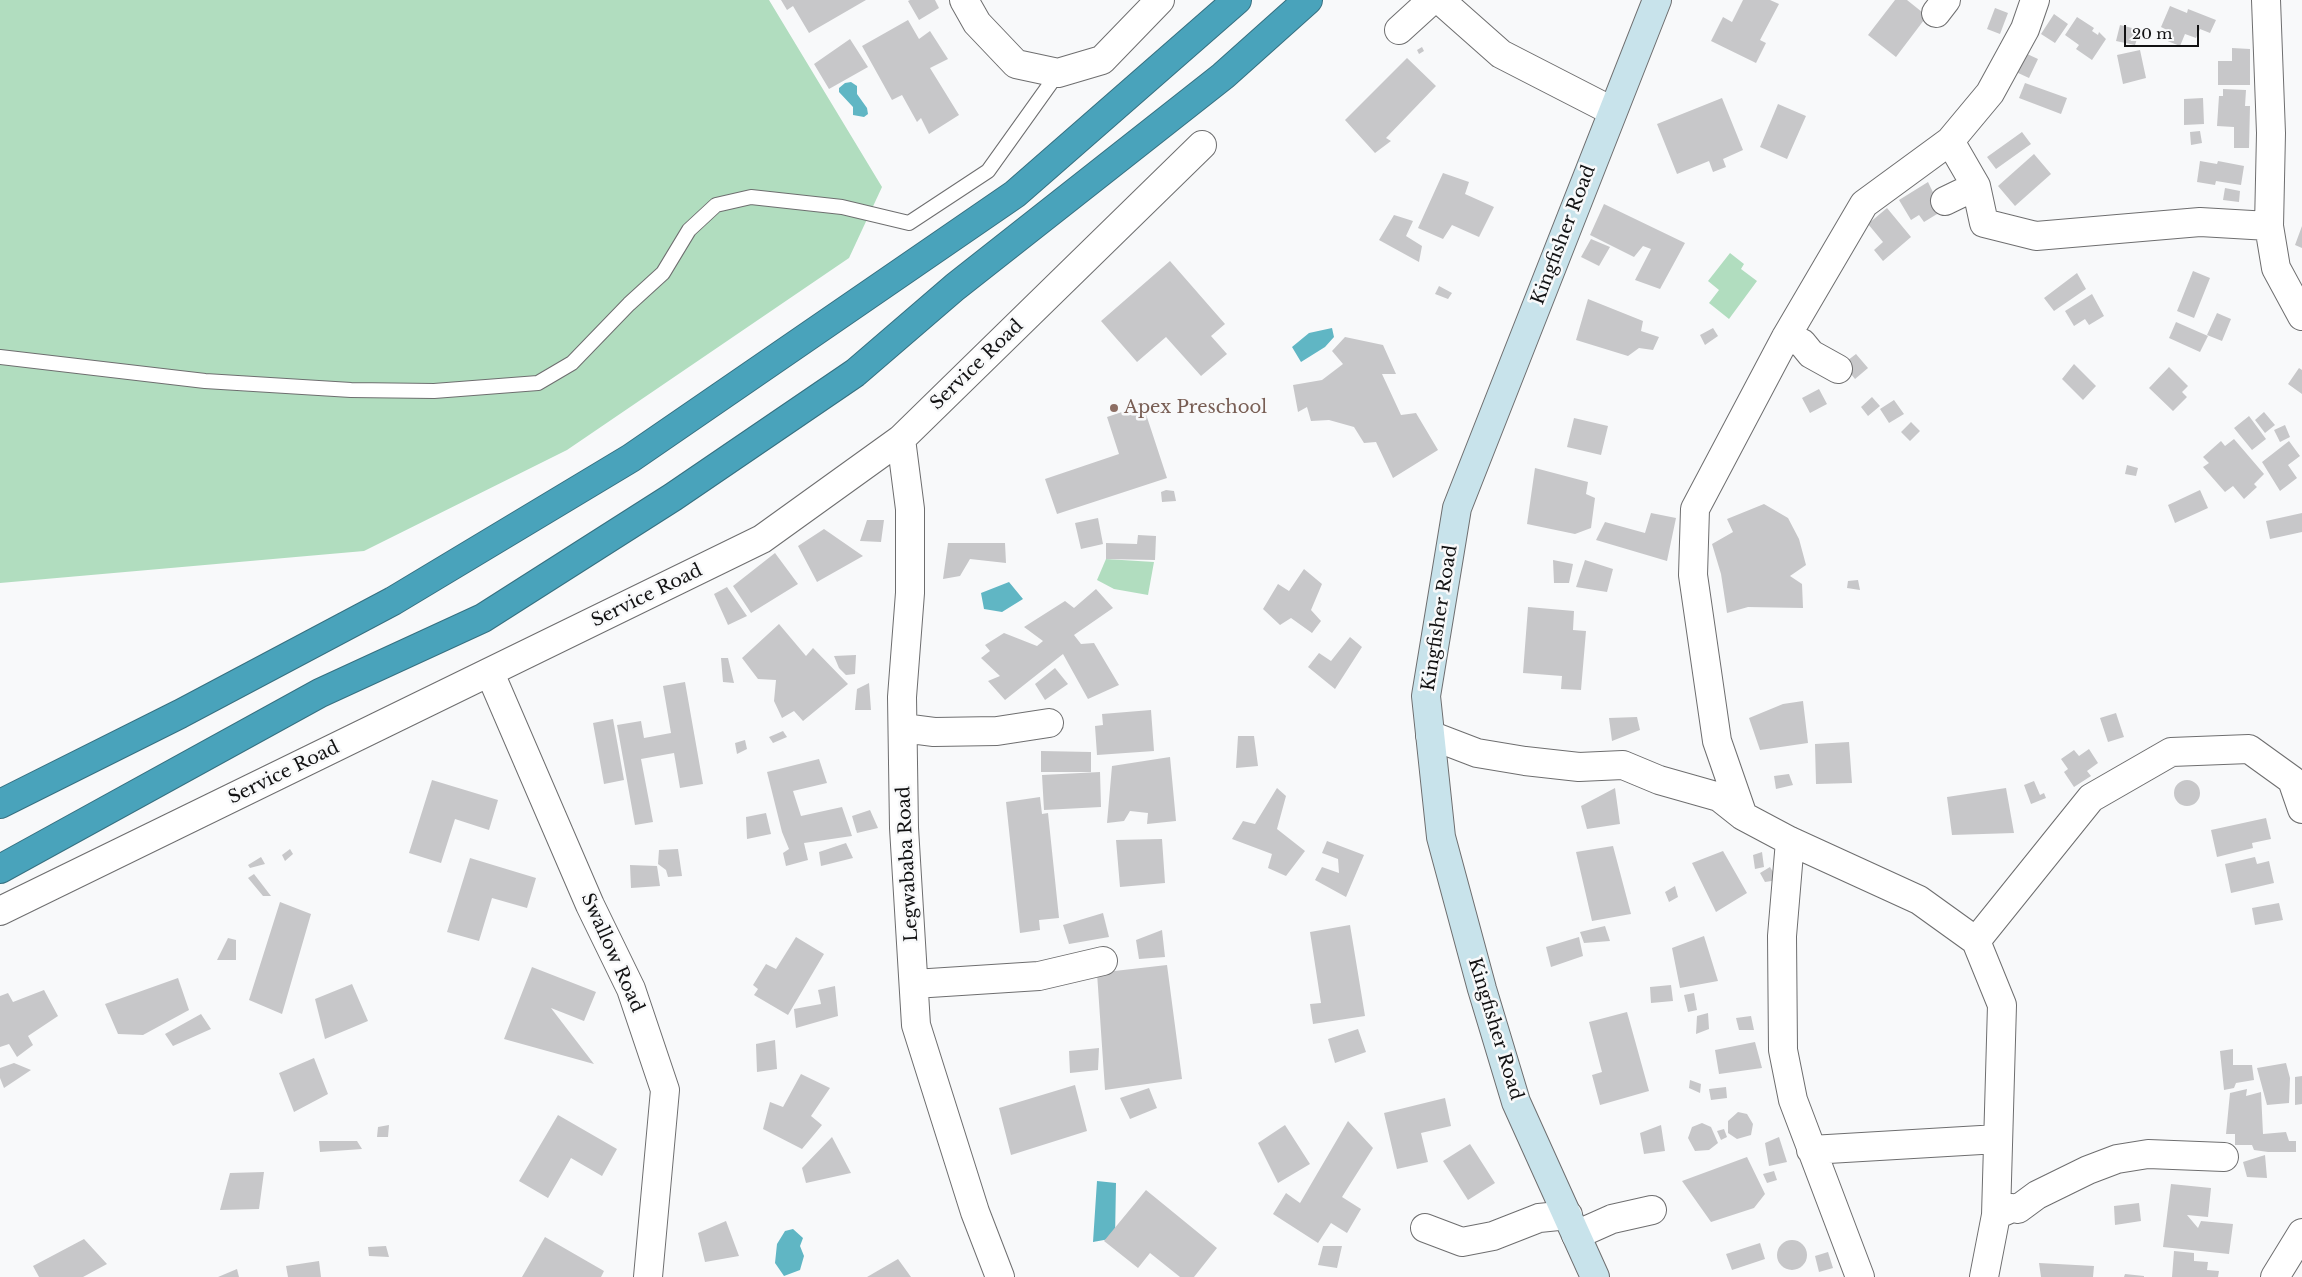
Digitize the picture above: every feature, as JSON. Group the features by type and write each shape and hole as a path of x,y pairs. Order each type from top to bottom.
{"highway":[{"path":"0,804 180,714 393,601 631,458 1015,194 1237,0"},
{"path":"0,869 320,693 483,618 673,497 855,373 955,287 1223,76 1308,0"},
{"path":"0,791 180,714"}],"street":[{"path":"964,0 977,23 1016,64 1058,73 1102,60 1160,0"},
{"path":"1400,30 1432,0"},
{"path":"1440,0 1501,54 1612,111"},
{"name":"Kingfisher Road","path":"1595,1277 1516,1102 1482,989 1441,837 1426,696 1457,508 1657,0"},
{"path":"1743,816 1717,741 1693,575 1695,509 1786,337 1864,204 1950,141 1990,93 2025,29 2035,0"},
{"path":"2266,0 2271,133 2268,226 2276,268 2302,316"},
{"path":"1950,141 1976,186 1984,224 2036,236 2200,222 2268,226"},
{"name":"Service Road","path":"0,911 762,539 901,439 1202,145"},
{"path":"1946,201 1976,186"},
{"path":"1786,337 1802,343 1811,354 1838,369"},
{"name":"Legwababa Road","path":"901,439 910,509 910,593 902,697 904,828 916,1026 975,1212 1000,1277"},
{"name":"Swallow Road","path":"490,673 590,905 632,989 665,1090 648,1277"},
{"path":"903,728 934,732 997,731 1049,723"},
{"path":"1430,735 1477,752 1525,762 1579,766 1622,765 1659,780 1719,797 1743,816 1790,841 1919,900 1976,941 2002,1006 1996,1215 1984,1277"},
{"path":"1976,941 2091,798 2171,752 2249,749 2292,780 2302,809"},
{"path":"1790,841 1782,936 1783,1050 1793,1100 1860,1277"},
{"path":"914,984 1038,976 1103,961"},
{"path":"1811,1150 1998,1139"},
{"path":"1996,1215 2012,1208 2018,1209 2036,1196 2088,1170 2118,1159 2148,1154 2224,1157"},
{"path":"1425,1228 1462,1242 1493,1236 1539,1218 1572,1225 1612,1220 1652,1210"},
{"path":"2275,1277 2299,1248"}],"lane":[{"path":"0,357 205,381 351,390 434,391 538,383 572,363 628,304 663,273 689,230 716,205 751,197 842,206 909,223 988,171 1058,73"}],"green space":[{"path":"0,0 769,0 882,187 849,258 567,450 364,551 0,583"},
{"path":"1730,253 1744,264 1741,269 1757,281 1729,319 1709,303 1719,290 1708,281"},
{"path":"1106,559 1154,562 1148,595 1114,589 1097,580"}],"water":[{"path":"851,82 857,86 857,94 867,108 868,114 864,117 853,115 853,107 839,92 839,88 845,83"},
{"path":"1332,328 1334,337 1325,347 1301,362 1292,347 1309,333"},
{"path":"1009,582 1023,599 1002,612 984,609 981,593"},
{"path":"1097,1181 1116,1183 1115,1238 1093,1242"},
{"path":"793,1229 803,1238 800,1246 804,1256 800,1270 784,1276 775,1263 777,1244 785,1231"}],"building":[{"path":"781,0 866,0 809,33 793,6 787,10"},
{"path":"935,0 939,8 919,20 908,1"},
{"path":"1743,0 1770,0 1779,4 1760,40 1766,43 1756,63 1711,41 1723,17 1732,22"},
{"path":"1895,0 1907,0 1927,16 1896,57 1868,35"},
{"path":"2170,6 2187,13 2188,9 2216,20 2210,33 2200,29 2196,38 2185,34 2180,46 2165,40 2169,31 2161,27"},
{"path":"1995,8 2008,13 2000,34 1987,29"},
{"path":"2054,14 2068,24 2055,43 2041,34"},
{"path":"2077,17 2094,28 2092,31 2098,35 2099,32 2106,39 2092,60 2076,49 2079,45 2065,35"},
{"path":"908,20 919,39 930,31 948,59 930,68 959,115 929,134 921,118 917,122 902,95 892,100 862,46"},
{"path":"2120,25 2136,29 2133,39 2137,39 2135,45 2116,41"},
{"path":"850,39 868,67 829,89 814,64"},
{"path":"1422,47 1424,51 1419,54 1417,50"},
{"path":"2232,48 2250,49 2250,85 2218,85 2218,61 2232,61"},
{"path":"2140,50 2146,78 2123,84 2117,55"},
{"path":"2025,53 2038,59 2029,78 2016,72"},
{"path":"1407,58 1436,86 1386,138 1391,141 1375,153 1345,120"},
{"path":"2025,83 2067,98 2061,114 2019,98"},
{"path":"2223,89 2246,90 2245,106 2250,106 2249,148 2234,148 2234,127 2217,126 2219,96 2223,96"},
{"path":"1722,98 1743,150 1723,159 1726,167 1713,172 1709,161 1677,174 1657,124"},
{"path":"2203,98 2204,124 2184,125 2184,99"},
{"path":"1778,104 1806,116 1787,159 1760,147"},
{"path":"2200,131 2202,143 2191,145 2190,132"},
{"path":"2022,132 2031,144 1996,169 1987,157"},
{"path":"2034,154 2051,174 2015,206 1998,186"},
{"path":"2200,161 2217,164 2218,161 2244,166 2241,185 2216,181 2215,185 2197,182"},
{"path":"1443,173 1469,182 1465,194 1494,207 1479,237 1452,225 1443,239 1418,228"},
{"path":"1928,182 1942,211 1924,222 1919,215 1911,220 1899,200"},
{"path":"2225,188 2240,191 2239,202 2223,200"},
{"path":"1604,204 1685,243 1660,289 1635,280 1651,249 1643,246 1634,257 1590,235"},
{"path":"1887,208 1911,237 1883,261 1874,250 1883,242 1868,224"},
{"path":"1394,215 1413,221 1406,236 1422,246 1419,262 1379,240"},
{"path":"2302,226 2302,248 2295,245"},
{"path":"1591,239 1610,247 1599,266 1581,257"},
{"path":"1170,261 1225,324 1211,336 1227,354 1201,376 1166,337 1137,362 1101,321"},
{"path":"2193,271 2210,278 2194,318 2177,311"},
{"path":"2077,273 2086,289 2054,311 2044,298"},
{"path":"1439,286 1452,293 1448,299 1435,294"},
{"path":"2092,294 2104,316 2089,325 2085,319 2074,326 2065,311"},
{"path":"1588,299 1643,321 1641,331 1659,337 1653,350 1639,348 1628,356 1576,340"},
{"path":"2217,313 2231,319 2222,341 2207,335"},
{"path":"2176,322 2208,336 2200,352 2169,338"},
{"path":"1713,328 1718,336 1705,345 1700,335"},
{"path":"1345,337 1383,345 1396,374 1382,374 1401,415 1416,413 1438,450 1393,478 1376,442 1364,443 1354,427 1329,420 1311,421 1307,407 1298,412 1293,385 1322,380 1343,364 1332,351"},
{"path":"1856,354 1868,368 1855,379 1843,364"},
{"path":"2074,364 2096,386 2083,400 2062,379"},
{"path":"2169,367 2188,386 2182,392 2187,397 2173,411 2149,388"},
{"path":"2299,368 2302,370 2302,394 2288,384"},
{"path":"1819,389 1827,404 1810,413 1802,398"},
{"path":"1872,397 1880,406 1868,416 1861,407"},
{"path":"1894,400 1904,414 1889,423 1880,409"},
{"path":"1143,405 1167,478 1057,514 1045,479 1119,454 1107,417"},
{"path":"2264,412 2275,425 2265,433 2255,420"},
{"path":"2249,416 2266,439 2252,450 2234,428"},
{"path":"1574,418 1608,426 1601,455 1567,447"},
{"path":"1911,422 1920,431 1910,441 1901,432"},
{"path":"2285,425 2290,437 2280,442 2274,430"},
{"path":"2234,439 2264,474 2254,484 2257,487 2244,499 2233,486 2225,492 2203,467 2209,463 2203,457 2221,441 2225,446"},
{"path":"2289,441 2300,456 2288,465 2297,478 2280,491 2262,462"},
{"path":"2127,465 2138,468 2136,476 2125,474"},
{"path":"1535,468 1588,482 1586,494 1595,498 1591,528 1575,534 1527,524"},
{"path":"1166,490 1174,491 1176,501 1162,502 1161,492"},
{"path":"2200,490 2208,508 2175,523 2168,505"},
{"path":"1764,504 1788,518 1799,539 1806,565 1790,576 1802,584 1803,608 1748,607 1727,613 1721,574 1712,544 1733,532 1727,519"},
{"path":"1651,513 1676,518 1667,561 1596,540 1605,522 1645,533"},
{"path":"2302,513 2302,532 2270,539 2266,521"},
{"path":"1098,518 1103,544 1081,549 1075,523"},
{"path":"867,520 884,520 881,542 860,541"},
{"path":"824,529 863,556 817,582 798,546"},
{"path":"1138,535 1156,536 1155,560 1106,559 1106,543 1137,544"},
{"path":"948,543 1005,543 1006,563 970,559 960,576 943,579"},
{"path":"775,553 798,584 751,613 733,586"},
{"path":"1553,560 1573,564 1569,583 1554,583"},
{"path":"1585,560 1613,569 1607,592 1576,587"},
{"path":"1304,569 1322,584 1311,610 1321,621 1312,633 1291,618 1280,625 1263,609 1278,584 1289,591"},
{"path":"1858,580 1860,590 1847,588 1848,581"},
{"path":"727,587 747,616 728,625 714,594"},
{"path":"1096,589 1113,608 1074,635 1081,644 1094,643 1119,685 1088,699 1063,654 1005,700 988,681 1000,676 981,658 990,651 985,645 1004,633 1037,646 1043,641 1024,627 1065,601 1074,608"},
{"path":"1528,607 1574,611 1573,630 1586,631 1581,690 1561,689 1562,676 1523,673"},
{"path":"779,624 806,656 813,648 848,684 803,721 794,711 782,718 774,701 776,680 758,679 742,658"},
{"path":"1350,637 1362,647 1335,689 1308,667 1319,653 1331,661"},
{"path":"856,655 855,674 846,675 839,668 834,656"},
{"path":"721,658 728,658 734,683 723,682"},
{"path":"1055,668 1068,684 1045,700 1035,684"},
{"path":"685,682 703,784 680,788 674,753 641,759 653,822 635,825 617,725 641,721 644,738 671,733 663,686"},
{"path":"869,683 871,710 855,710 857,689"},
{"path":"1803,701 1808,743 1760,750 1749,718 1783,704"},
{"path":"1151,710 1154,751 1097,755 1095,726 1103,725 1102,714"},
{"path":"2116,713 2124,737 2108,742 2100,718"},
{"path":"1637,717 1640,730 1612,741 1609,718"},
{"path":"613,719 624,780 604,784 593,723"},
{"path":"783,731 787,737 773,743 769,737"},
{"path":"1238,736 1254,736 1258,766 1236,768"},
{"path":"745,740 747,749 737,754 735,743"},
{"path":"1849,742 1852,783 1816,784 1815,744"},
{"path":"2089,749 2098,763 2087,771 2091,776 2074,787 2064,772 2068,769 2061,759 2074,750 2079,756"},
{"path":"1041,751 1091,752 1091,772 1041,772"},
{"path":"1170,757 1176,821 1147,824 1148,813 1130,811 1124,821 1107,823 1112,766"},
{"path":"819,759 827,783 793,791 801,816 842,807 852,836 804,843 808,860 786,866 783,853 789,849 782,832 767,772"},
{"path":"1100,772 1101,807 1044,810 1042,775"},
{"path":"1789,774 1793,785 1776,789 1774,776"},
{"path":"432,780 498,800 489,830 455,819 441,863 409,853"},
{"path":"2187,780 2196,784 2200,793 2196,802 2187,806 2178,802 2174,793 2178,784"},
{"path":"2034,781 2040,795 2044,793 2046,798 2031,804 2024,785"},
{"path":"1277,788 1286,796 1277,829 1305,851 1286,876 1268,868 1272,854 1232,839 1243,821 1255,824"},
{"path":"1615,788 1620,824 1587,829 1581,806"},
{"path":"2006,788 2014,833 1952,835 1947,797"},
{"path":"1040,797 1042,814 1048,813 1059,918 1039,920 1040,930 1020,933 1006,802"},
{"path":"870,810 878,828 857,833 852,816"},
{"path":"766,813 771,834 747,839 746,817"},
{"path":"2266,818 2271,839 2252,843 2253,848 2217,857 2211,830"},
{"path":"1162,839 1165,883 1120,887 1116,840"},
{"path":"1327,841 1364,855 1346,897 1315,880 1322,867 1339,873 1338,859 1322,853"},
{"path":"846,843 853,858 821,866 819,852"},
{"path":"1613,846 1631,914 1592,921 1576,852"},
{"path":"290,849 293,854 285,861 282,855"},
{"path":"678,849 682,876 668,877 666,870 658,864 659,850"},
{"path":"1723,851 1747,893 1716,912 1692,863"},
{"path":"1762,852 1764,867 1755,869 1753,855"},
{"path":"261,857 265,864 250,868 248,865"},
{"path":"2255,857 2257,864 2269,861 2274,883 2231,893 2225,864"},
{"path":"470,858 536,878 527,908 492,898 479,941 447,932"},
{"path":"630,865 657,866 660,886 631,888"},
{"path":"1770,867 1778,880 1765,882 1760,873"},
{"path":"254,874 271,896 263,896 248,878"},
{"path":"1675,886 1678,897 1669,902 1665,892"},
{"path":"280,902 311,914 282,1014 249,1000"},
{"path":"2279,903 2283,920 2255,925 2252,908"},
{"path":"1103,913 1109,937 1069,944 1063,925"},
{"path":"1350,925 1365,1016 1313,1024 1310,1004 1321,1003 1310,932"},
{"path":"1605,926 1610,941 1584,943 1580,932"},
{"path":"1162,930 1165,957 1139,959 1136,940"},
{"path":"1704,936 1718,981 1680,988 1672,948"},
{"path":"796,937 824,954 788,1015 754,995 758,989 753,985 766,964 776,969"},
{"path":"1579,937 1583,956 1551,967 1546,947"},
{"path":"228,938 236,940 236,960 217,960"},
{"path":"1167,965 1182,1079 1105,1090 1097,973"},
{"path":"532,967 596,992 584,1021 551,1008 594,1064 504,1039"},
{"path":"178,978 189,1010 143,1035 118,1034 105,1004"},
{"path":"352,984 368,1021 325,1039 315,999"},
{"path":"1671,985 1673,1001 1651,1003 1650,987"},
{"path":"835,986 838,1016 796,1028 794,1009 821,1004 818,990"},
{"path":"44,990 58,1016 28,1036 33,1045 17,1057 9,1044 0,1047 0,996 8,993 13,1002"},
{"path":"1694,993 1697,1010 1688,1012 1684,995"},
{"path":"1627,1012 1649,1091 1600,1105 1592,1075 1602,1072 1589,1022"},
{"path":"1708,1013 1709,1029 1696,1034 1697,1016"},
{"path":"201,1014 211,1029 173,1046 165,1034"},
{"path":"1751,1016 1754,1030 1739,1030 1736,1018"},
{"path":"1358,1029 1366,1052 1335,1063 1328,1039"},
{"path":"775,1040 777,1069 757,1072 756,1044"},
{"path":"1755,1042 1762,1068 1719,1074 1715,1050"},
{"path":"1099,1048 1098,1070 1070,1073 1069,1051"},
{"path":"2233,1049 2233,1065 2252,1065 2254,1080 2236,1083 2234,1088 2224,1090 2220,1051"},
{"path":"314,1058 328,1094 294,1112 279,1073"},
{"path":"14,1063 31,1070 4,1088 0,1078 0,1068"},
{"path":"2286,1063 2290,1078 2289,1103 2267,1105 2257,1068"},
{"path":"801,1074 830,1088 811,1116 822,1125 802,1149 763,1129 770,1102 783,1107"},
{"path":"2302,1076 2302,1104 2295,1105 2295,1077"},
{"path":"1690,1080 1701,1084 1700,1093 1689,1088"},
{"path":"1075,1085 1087,1131 1011,1155 999,1108"},
{"path":"1726,1087 1727,1098 1711,1100 1709,1089"},
{"path":"1149,1088 1157,1108 1130,1119 1120,1098"},
{"path":"2247,1089 2246,1096 2261,1092 2263,1134 2286,1132 2289,1141 2296,1141 2296,1152 2254,1150 2252,1145 2235,1145 2235,1134 2226,1134 2230,1093"},
{"path":"1445,1098 1451,1126 1421,1133 1428,1162 1397,1169 1384,1113"},
{"path":"1738,1112 1747,1114 1753,1124 1751,1135 1737,1139 1728,1133 1728,1121"},
{"path":"558,1115 617,1149 602,1176 571,1158 548,1198 519,1181"},
{"path":"1348,1121 1373,1148 1342,1197 1361,1209 1347,1233 1331,1223 1318,1243 1273,1214 1286,1193 1300,1203"},
{"path":"1702,1123 1711,1127 1718,1143 1709,1150 1695,1151 1688,1138 1692,1127"},
{"path":"389,1125 388,1137 377,1137 378,1127"},
{"path":"1285,1125 1310,1164 1278,1183 1258,1143"},
{"path":"1661,1125 1665,1151 1644,1154 1640,1133"},
{"path":"1724,1129 1727,1137 1721,1140 1717,1131"},
{"path":"832,1137 851,1173 806,1183 802,1168"},
{"path":"1779,1137 1787,1162 1769,1166 1765,1143"},
{"path":"319,1141 357,1141 362,1149 320,1152"},
{"path":"1470,1144 1495,1183 1468,1200 1443,1161"},
{"path":"2265,1155 2267,1178 2247,1177 2243,1162"},
{"path":"1747,1157 1765,1194 1754,1208 1711,1222 1682,1181"},
{"path":"1774,1171 1777,1180 1767,1183 1763,1174"},
{"path":"264,1172 259,1209 220,1210 230,1173"},
{"path":"2171,1184 2211,1188 2208,1217 2187,1215 2198,1228 2201,1221 2233,1224 2229,1254 2163,1247"},
{"path":"1146,1190 1217,1248 1194,1277 1180,1277 1150,1253 1138,1268 1104,1241"},
{"path":"2139,1203 2141,1221 2115,1225 2114,1206"},
{"path":"726,1221 739,1256 705,1262 698,1233"},
{"path":"545,1237 604,1271 601,1277 522,1277"},
{"path":"84,1239 107,1264 83,1277 39,1277 33,1266"},
{"path":"1792,1240 1798,1241 1806,1249 1806,1261 1798,1269 1792,1270 1786,1269 1778,1261 1777,1255 1778,1249 1786,1241"},
{"path":"1760,1243 1765,1259 1732,1270 1726,1254"},
{"path":"386,1246 389,1257 369,1256 368,1247"},
{"path":"1323,1246 1342,1246 1337,1268 1318,1265"},
{"path":"2174,1251 2194,1253 2194,1261 2208,1262 2207,1270 2219,1271 2218,1277 2172,1277"},
{"path":"1828,1252 1833,1268 1819,1272 1815,1256"},
{"path":"898,1259 911,1277 867,1277"},
{"path":"319,1261 321,1277 288,1277 286,1266"},
{"path":"2039,1263 2094,1266 2093,1277 2041,1277"},
{"path":"237,1269 239,1277 218,1277"},
{"path":"2125,1274 2144,1276 2144,1277 2124,1277"}],"place":[{"name":"Apex Preschool","path":"1114,408"}]}
